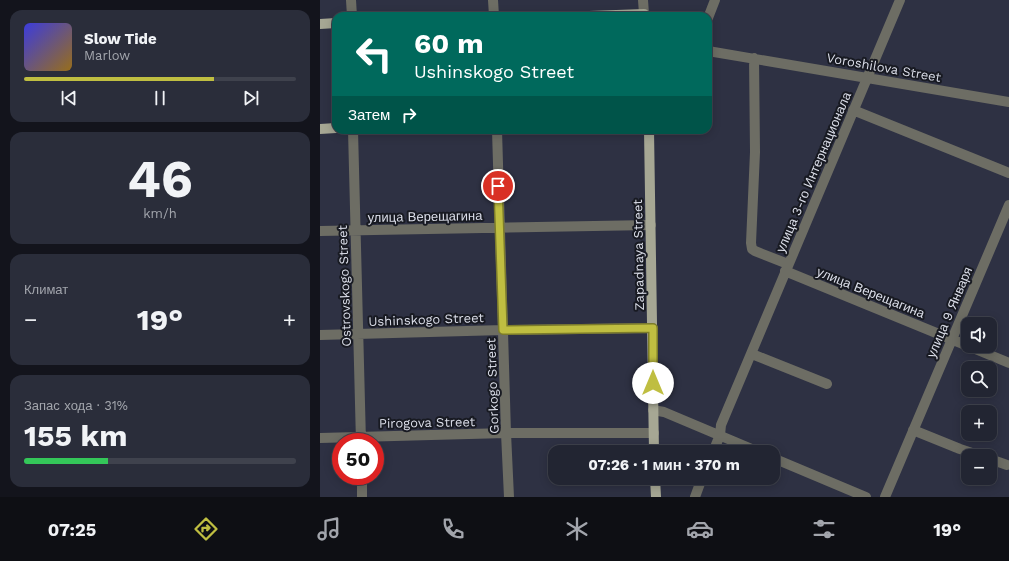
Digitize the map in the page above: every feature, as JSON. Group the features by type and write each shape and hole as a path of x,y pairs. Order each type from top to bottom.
{"main road":[{"path":"320,24 332,23"},
{"path":"320,128 332,128"},
{"name":"Zapadnaya Street","path":"649,134 654,445"},
{"path":"655,485 656,497"}],"street":[{"path":"351,0 352,12"},
{"path":"493,0 494,12"},
{"path":"643,0 644,12"},
{"path":"710,12 715,0"},
{"name":"улица 3-го Интернационала","path":"716,445 720,435 721,425 900,0"},
{"name":"Voroshilova Street","path":"712,52 1009,102"},
{"name":"улица Верещагина","path":"754,58 755,152 752,249 787,268 961,343"},
{"path":"853,110 1009,173"},
{"name":"Ostrovskogo Street","path":"353,134 361,433"},
{"name":"Gorkogo Street","path":"497,134 509,497"},
{"name":"улица 9 Января","path":"885,497 1009,205"},
{"name":"улица Верещагина","path":"320,231 651,225"},
{"name":"Ushinskogo Street","path":"320,335 653,328"},
{"name":"улица Верещагина","path":"985,353 1009,363"},
{"path":"752,354 827,384"},
{"path":"653,410 664,412 743,445"},
{"path":"913,430 961,449"},
{"name":"Pirogova Street","path":"384,438 506,433 654,433"},
{"name":"Pirogova Street","path":"320,438 332,438"},
{"path":"780,461 866,497"},
{"path":"997,461 1007,465"},
{"path":"362,485 362,497"},
{"path":"695,497 699,485"}],"route":[{"path":"498,186 503,330 653,328 653,383"}]}
